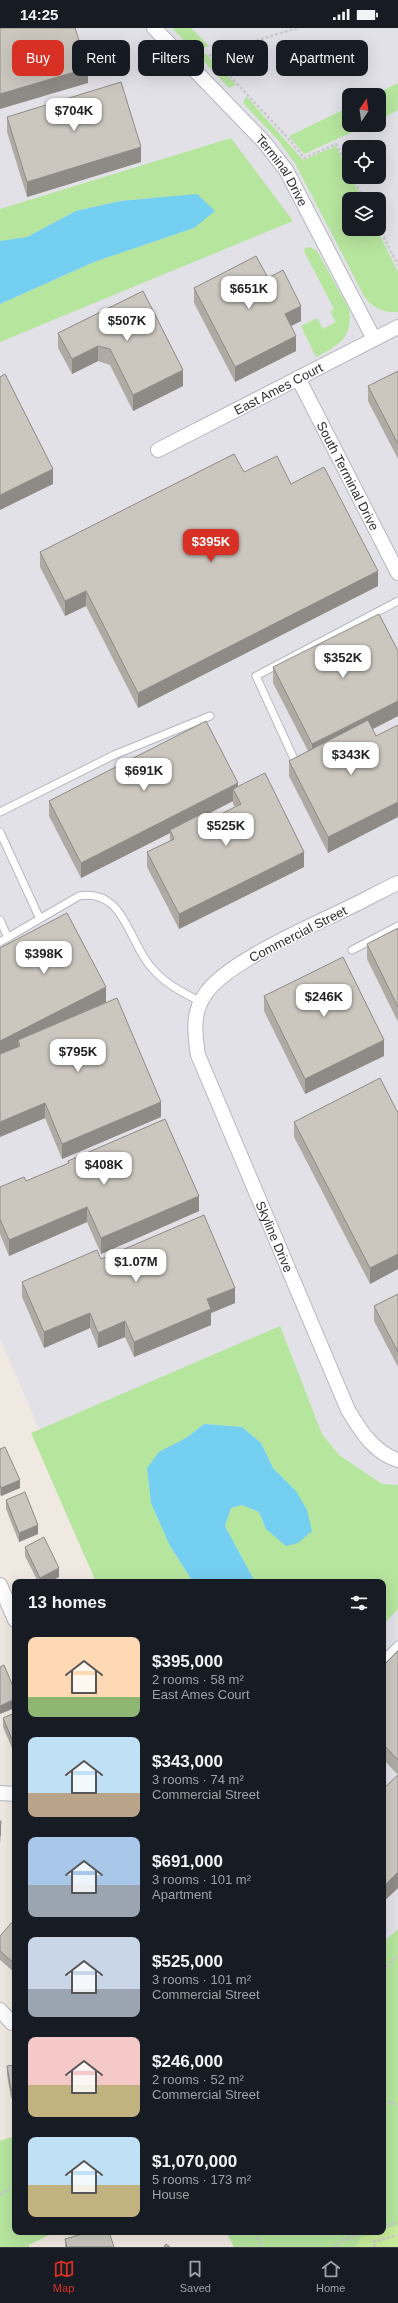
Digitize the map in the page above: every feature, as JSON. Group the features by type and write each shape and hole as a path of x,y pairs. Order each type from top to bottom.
{"street":[{"name":"Terminal Drive","path":"154,28 264,142 286,170 374,339"},
{"name":"East Ames Court","path":"158,450 398,327"},
{"name":"South Terminal Drive","path":"298,378 398,573"},
{"name":"Commercial Street","path":"202,999 222,976 250,957 397,885"},
{"name":"Skyline Drive","path":"202,999 195,1028 198,1055 330,1368 348,1410 365,1437 386,1455 397,1459"},
{"path":"0,1585 12,1613"},
{"path":"0,1793 12,1794"},
{"path":"0,2010 12,2023"}],"lane":[{"path":"294,759 256,676 398,601"},
{"path":"0,812 114,755 210,716"},
{"path":"0,832 40,919"},
{"path":"0,942 79,896 92,894 104,898 117,908 150,966 167,984 202,999"},
{"path":"0,920 8,938"},
{"path":"352,950 398,926"},
{"path":"386,1657 398,1645"}],"path":[{"path":"297,28 210,55 288,138 304,158 336,144 342,156"},
{"path":"383,236 398,265"},
{"path":"386,1968 398,1954"},
{"path":"386,2101 398,2105"},
{"path":"0,2195 12,2186"},
{"path":"386,2226 398,2222"},
{"path":"259,2235 261,2247"},
{"path":"335,2247 342,2240 358,2235"},
{"path":"374,2247 373,2242 398,2235"}],"shaded area":[{"path":"0,28 398,28 398,1937 386,1950 386,1579 104,1579 0,1338"}],"green space":[{"path":"172,28 191,28 203,40 183,40"},
{"path":"204,41 209,46 204,48"},
{"path":"204,52 212,60 212,70 204,62"},
{"path":"218,76 227,76 236,85 229,88"},
{"path":"398,83 398,110 386,116 386,89"},
{"path":"246,96 303,160 336,146 342,158 342,184 355,184 359,192 342,192 342,236 380,236 398,272 398,312 383,311 371,304 364,296 296,165 278,140 243,103"},
{"path":"342,110 342,132 353,132 304,154 289,136"},
{"path":"231,138 293,221 0,342 0,304 94,262 194,228 152,198 120,201 76,211 27,237 0,241 0,209"},
{"path":"310,247 317,251 349,309 350,319 349,327 343,339 331,349 316,357 301,326 317,318 323,329 336,322 330,311 334,309 304,251 305,248"},
{"path":"280,1326 322,1434 339,1455 382,1484 398,1485 398,1609 386,1622 386,1579 253,1579 225,1526 231,1508 242,1505 259,1512 266,1529 296,1491 273,1468 261,1443 242,1427 204,1424 186,1438 159,1453 147,1468 151,1503 170,1546 191,1579 95,1579 31,1433"},
{"path":"398,1929 398,2247 234,2247 228,2235 386,2235 386,1939"},
{"path":"12,2137 12,2235 49,2235 29,2245 29,2247 0,2247 0,2141"},
{"path":"398,2225 398,2247 356,2247 360,2238 369,2235 386,2235 386,2229"}],"water":[{"path":"197,194 215,211 194,228 94,262 0,304 0,241 27,237 76,211 120,201"},
{"path":"204,1424 242,1427 261,1443 273,1468 296,1491 307,1510 312,1531 298,1543 286,1546 266,1529 259,1512 242,1505 231,1508 225,1526 253,1579 191,1579 170,1546 151,1503 147,1468 159,1452 186,1438"}],"building":[{"path":"0,28 75,28 79,40 72,40 72,73 64,75 64,40 12,40 12,76 61,76 0,94"},
{"path":"121,82 141,147 27,182 7,117"},
{"path":"256,256 268,278 283,270 301,306 285,314 296,336 235,367 194,288"},
{"path":"143,291 183,370 133,395 110,349 98,346 72,359 58,333"},
{"path":"398,371 398,444 368,386"},
{"path":"5,374 53,469 0,495 0,377"},
{"path":"234,454 244,472 277,456 291,484 324,467 378,571 138,693 86,591 65,601 40,552"},
{"path":"379,614 398,651 398,701 312,744 273,667"},
{"path":"368,720 376,736 398,725 398,802 328,837 289,761"},
{"path":"206,721 238,783 81,863 49,801"},
{"path":"265,773 304,852 179,914 147,852 174,839 170,830 205,812 209,820 241,804 233,789"},
{"path":"67,913 106,987 0,1041 0,948"},
{"path":"398,928 398,1007 367,944"},
{"path":"343,957 384,1040 305,1079 264,996"},
{"path":"117,998 161,1102 62,1144 45,1103 0,1122 0,1054 20,1046 18,1040"},
{"path":"380,1078 398,1113 398,1254 370,1268 294,1122"},
{"path":"165,1119 199,1196 101,1238 87,1207 9,1240 0,1219 0,1187 24,1177 26,1181"},
{"path":"204,1215 235,1288 207,1299 211,1309 134,1342 125,1321 98,1333 90,1313 44,1332 22,1282 97,1250 101,1259"},
{"path":"398,1294 398,1352 374,1306"},
{"path":"5,1447 20,1480 1,1488 0,1449"},
{"path":"25,1492 38,1525 19,1533 6,1500"},
{"path":"44,1537 59,1568 40,1578 25,1547"},
{"path":"398,1651 398,1760 386,1747 386,1663"},
{"path":"4,1665 12,1684 12,1700 0,1706 0,1667"},
{"path":"12,1714 12,1739 3,1718"},
{"path":"398,1775 398,1872 386,1884 386,1786"},
{"path":"12,1922 12,1961 0,1951 0,1936"},
{"path":"12,2065 11,2090 7,2066"},
{"path":"79,2235 110,2235 114,2247 67,2247 65,2239"}]}
